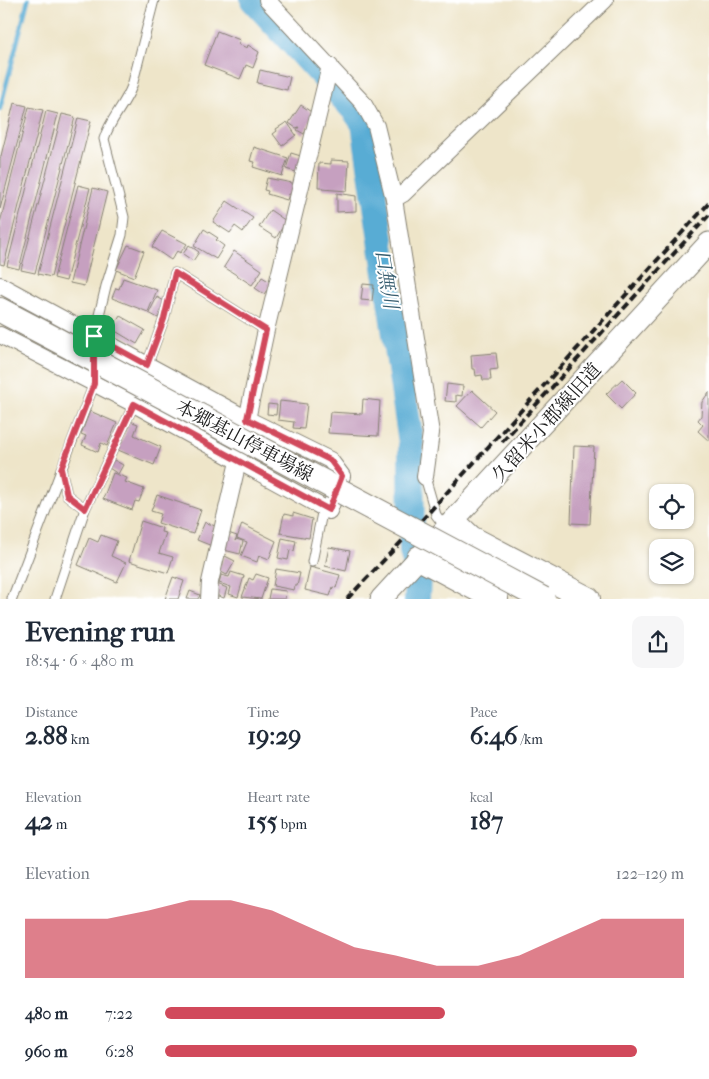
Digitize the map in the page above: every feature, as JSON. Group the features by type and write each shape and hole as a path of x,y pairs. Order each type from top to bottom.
{"main road":[{"name":"本郷基山停車場線","path":"0,310 543,599"},
{"path":"450,525 588,599"},
{"path":"411,567 496,599"}],"street":[{"path":"267,0 363,103 376,126 394,199 430,433 425,477"},
{"path":"394,199 403,194 605,0"},
{"path":"209,599 210,582 239,462 266,330 330,66"},
{"name":"久留米小郡線旧道","path":"381,599 709,243"},
{"path":"0,285 247,419 330,460 342,476 329,510 134,404 0,335"},
{"path":"94,336 94,384"}],"lane":[{"path":"94,336 106,286 122,235 124,217 104,139 108,127 127,99 132,86 154,0"},
{"path":"55,599 85,509 134,404 164,319 175,273 266,330"},
{"path":"12,599 94,384"},
{"path":"61,469 67,495 85,509"},
{"path":"425,477 436,515 450,525"},
{"path":"312,562 324,508"}],"building":[{"path":"217,31 240,40 238,44 247,48 248,45 259,52 253,68 246,65 240,79 204,65"},
{"path":"260,70 290,77 287,90 257,83"},
{"path":"14,103 27,106 0,209 0,160"},
{"path":"301,105 314,114 304,134 297,130 299,127 296,128 289,123"},
{"path":"29,107 43,110 4,265 0,264 0,223"},
{"path":"46,111 58,114 19,269 7,266"},
{"path":"62,114 75,117 35,273 21,270"},
{"path":"78,118 91,121 51,277 38,274"},
{"path":"287,122 296,135 282,146 273,134 277,131 276,129"},
{"path":"254,147 288,158 282,176 253,167 255,162 250,161"},
{"path":"291,153 304,157 299,173 286,169"},
{"path":"331,160 349,161 347,191 318,187 319,163 331,164"},
{"path":"267,178 297,184 294,195 289,194 287,200 267,194 268,191 264,190"},
{"path":"78,185 90,188 66,281 54,278"},
{"path":"93,188 107,192 84,286 70,283"},
{"path":"337,193 356,196 356,211 337,212"},
{"path":"227,201 253,218 243,232 235,226 230,233 213,222"},
{"path":"270,210 286,221 276,238 259,227"},
{"path":"204,229 218,238 216,240 224,246 216,259 194,246"},
{"path":"162,231 187,244 180,253 177,251 171,260 152,247"},
{"path":"128,245 144,251 134,277 116,270"},
{"path":"189,245 199,252 193,261 183,254"},
{"path":"234,251 262,270 252,285 224,267"},
{"path":"262,277 272,283 264,294 255,288"},
{"path":"123,278 157,290 148,312 112,298 116,288 119,289"},
{"path":"363,284 374,285 372,301 361,300"},
{"path":"157,297 166,302 158,318 149,313"},
{"path":"120,316 145,330 137,344 112,329"},
{"path":"496,353 498,369 490,370 491,380 483,380 482,375 476,376 475,369 472,369 471,355"},
{"path":"622,379 636,393 621,409 606,394"},
{"path":"447,384 463,386 462,396 456,395 456,402 445,401"},
{"path":"472,390 495,411 481,427 457,406"},
{"path":"709,392 709,441 698,431 703,425 698,420 701,416 702,402"},
{"path":"363,399 380,401 378,436 328,433 330,412 362,414"},
{"path":"280,401 307,404 304,429 293,428 294,422 278,420"},
{"path":"268,404 277,405 276,415 267,414"},
{"path":"90,411 117,423 107,446 101,443 98,452 82,445 86,436 81,434"},
{"path":"130,421 138,424 134,435 161,447 154,465 118,450"},
{"path":"574,446 594,447 590,524 571,523"},
{"path":"114,460 123,465 118,474 109,468"},
{"path":"113,473 127,478 125,482 144,489 139,502 135,501 132,510 103,499"},
{"path":"157,495 201,510 193,534 158,523 161,514 151,511"},
{"path":"293,513 312,519 309,538 280,533 284,514 293,516"},
{"path":"141,521 162,528 161,532 166,533 159,553 173,557 168,573 129,561"},
{"path":"205,522 215,526 212,534 216,535 212,546 197,540"},
{"path":"242,524 276,541 269,559 259,555 257,562 241,556 247,542 237,538"},
{"path":"228,533 237,536 235,541 236,539 243,541 240,554 224,550"},
{"path":"101,535 117,541 111,556 126,563 117,582 78,565 89,538 98,542"},
{"path":"282,538 296,541 294,551 290,550 288,560 278,558"},
{"path":"329,547 350,551 346,571 325,566"},
{"path":"225,556 235,561 227,575 217,570"},
{"path":"310,567 340,575 336,588 333,587 330,596 305,590"},
{"path":"276,569 300,573 294,590 273,586"},
{"path":"231,572 244,576 238,597 229,594 231,587 219,583 221,575 229,577"},
{"path":"256,574 268,578 261,599 242,597 249,578 253,580"},
{"path":"173,577 184,581 178,599 165,599"},
{"path":"217,584 227,588 224,598 213,594"},
{"path":"270,589 286,591 285,599 268,599"},
{"path":"190,591 200,595 198,599 187,599"}],"waterway":[{"path":"0,109 28,0"},
{"name":"口無川","path":"253,0 354,110 364,124 411,443 412,551 418,574 417,599"}],"railway":[{"path":"347,599 422,520 709,203"},
{"path":"502,442 709,215"}],"route":[{"path":"175,273 266,330 247,419 330,460 342,476 329,510 134,404 85,509 67,495 61,469 94,384 94,336 147,365 164,319 175,273"}]}
